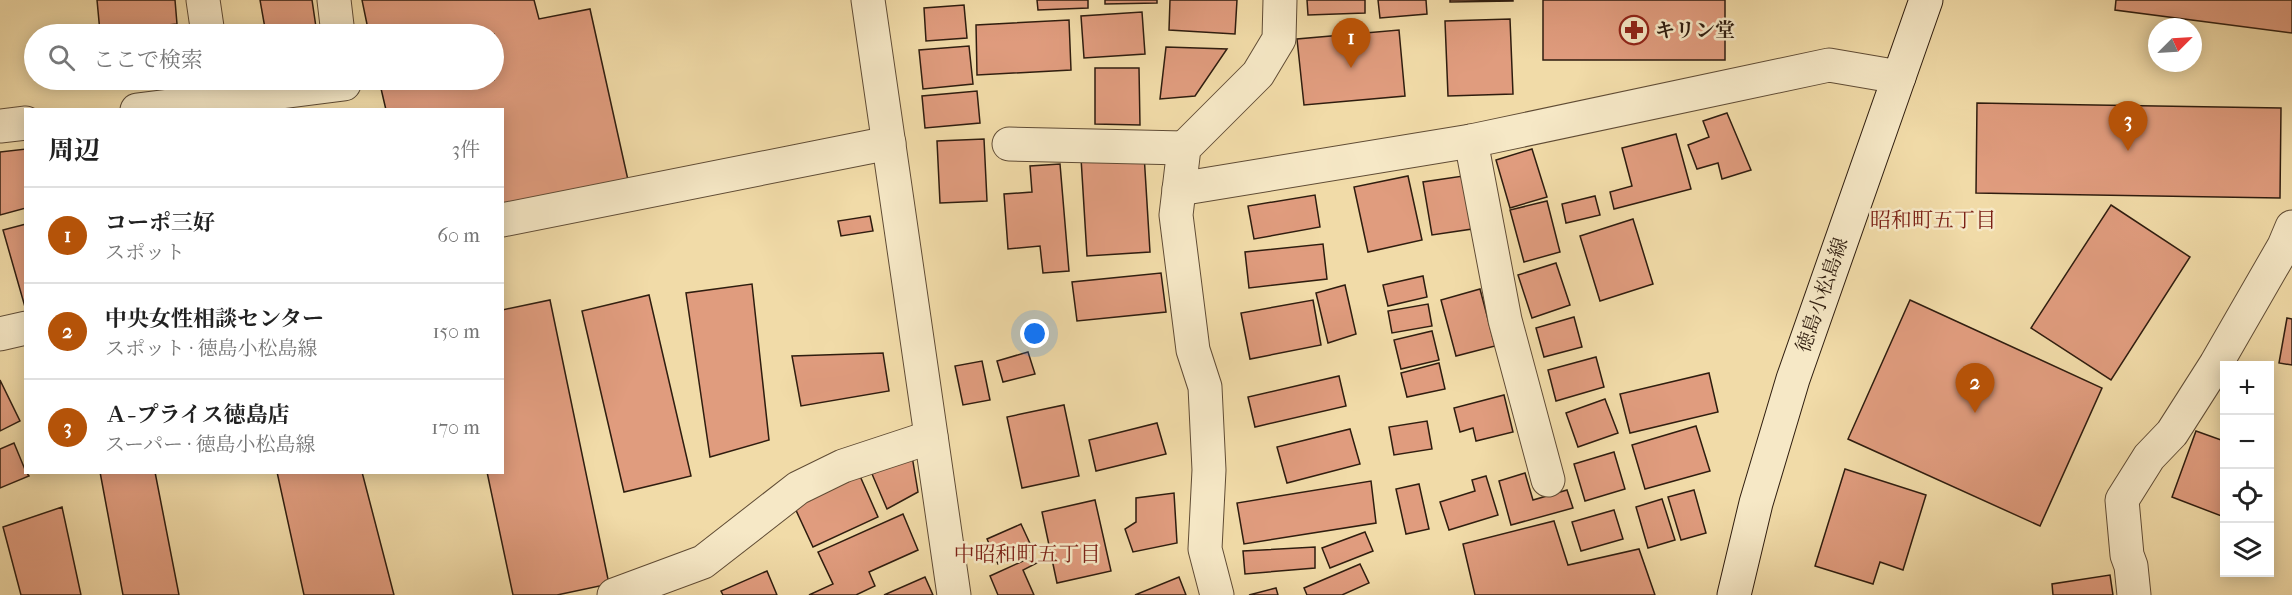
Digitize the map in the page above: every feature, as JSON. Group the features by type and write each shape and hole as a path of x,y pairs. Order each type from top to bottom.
{"street":[{"path":"203,0 207,24"},
{"path":"334,0 338,24"},
{"path":"868,0 954,595"},
{"path":"1217,595 1205,549 1209,470 1205,387 1193,350 1176,215 1184,148 1258,74 1279,39 1280,0"},
{"name":"徳島小松島線","path":"1734,595 1756,503 1793,378 1926,0"},
{"path":"1179,189 1471,141 1828,65 1899,77"},
{"path":"145,108 215,90"},
{"path":"0,126 24,123"},
{"path":"1471,141 1505,320 1548,480"},
{"path":"504,220 889,143"},
{"path":"1009,144 1184,148"},
{"path":"2134,595 2131,566 2127,555 2122,500 2149,457 2172,433 2216,364 2284,246 2292,227"},
{"path":"0,334 24,328"},
{"path":"614,595 703,562 798,488 843,466 931,437"}],"building":[{"path":"97,0 175,0 177,24 99,24"},
{"path":"260,0 312,0 316,24 264,24"},
{"path":"362,0 534,0 539,19 590,9 628,180 504,207 504,108 386,108 381,90 504,90 504,24 367,24"},
{"path":"1037,0 1088,0 1088,8 1038,10"},
{"path":"1105,0 1157,0 1157,3 1105,4"},
{"path":"1170,0 1237,0 1235,34 1169,30"},
{"path":"1307,0 1365,0 1365,13 1308,15"},
{"path":"1378,0 1426,0 1427,14 1380,18"},
{"path":"1450,0 1513,0 1513,1 1450,2"},
{"name":"キリン堂","path":"1543,0 1725,0 1725,60 1543,60"},
{"path":"2116,0 2292,0 2292,33 2202,21 2202,18 2177,18 2115,10"},
{"path":"964,5 967,38 926,41 924,8"},
{"path":"1142,12 1145,54 1084,58 1081,16"},
{"path":"1510,19 1513,94 1448,96 1445,21"},
{"path":"1069,20 1071,70 977,75 976,25"},
{"path":"1399,30 1405,96 1304,105 1297,39"},
{"path":"969,46 973,84 923,89 919,50"},
{"path":"1166,47 1227,49 1195,96 1160,99"},
{"path":"1095,68 1139,68 1140,125 1095,124"},
{"path":"977,91 980,123 925,128 922,96"},
{"path":"1977,103 2281,108 2280,198 1976,193"},
{"path":"1727,113 1751,170 1722,179 1718,163 1697,169 1688,145 1709,137 1703,121"},
{"path":"1676,134 1691,189 1614,209 1610,192 1632,186 1622,148"},
{"path":"984,139 987,201 940,203 937,141"},
{"path":"24,149 24,209 0,215 0,152"},
{"path":"1532,149 1547,197 1510,208 1496,160"},
{"path":"1144,154 1150,252 1087,256 1081,158"},
{"path":"1060,164 1069,271 1043,273 1040,246 1008,249 1004,194 1032,192 1030,166"},
{"path":"1408,176 1422,240 1368,252 1354,187"},
{"path":"1463,176 1472,229 1432,235 1423,182"},
{"path":"1315,195 1320,227 1254,239 1248,206"},
{"path":"1595,196 1600,215 1566,223 1562,204"},
{"path":"1547,201 1560,252 1524,262 1510,210"},
{"path":"2111,205 2190,257 2111,380 2031,328"},
{"path":"870,216 873,231 841,236 838,221"},
{"path":"1633,219 1653,284 1600,301 1580,236"},
{"path":"24,225 24,304 3,230"},
{"path":"1323,244 1327,279 1249,288 1245,252"},
{"path":"1556,263 1570,305 1532,318 1518,275"},
{"path":"1161,273 1166,312 1077,321 1072,282"},
{"path":"1423,276 1427,297 1388,306 1383,285"},
{"path":"752,284 769,440 710,457 686,293"},
{"path":"1345,285 1356,334 1328,343 1316,293"},
{"path":"1480,289 1495,346 1456,356 1441,300"},
{"path":"649,295 691,476 624,492 582,311"},
{"path":"550,300 609,584 557,595 513,595 487,474 504,474 504,310"},
{"path":"1313,300 1321,345 1250,359 1241,313"},
{"path":"1910,300 2102,388 2040,526 1848,439"},
{"path":"1428,304 1432,326 1392,333 1388,311"},
{"path":"1574,317 1582,347 1544,357 1536,328"},
{"path":"2287,318 2292,319 2292,365 2279,363"},
{"path":"1432,331 1439,360 1401,369 1394,340"},
{"path":"1028,352 1035,374 1003,382 997,361"},
{"path":"883,353 889,391 801,406 792,356"},
{"path":"1596,357 1604,387 1556,401 1548,370"},
{"path":"982,361 990,400 963,405 955,366"},
{"path":"1439,363 1445,389 1407,397 1401,373"},
{"path":"1709,373 1718,412 1630,433 1620,394"},
{"path":"1339,376 1346,406 1255,427 1248,397"},
{"path":"0,380 20,421 0,431"},
{"path":"1504,395 1513,432 1476,441 1473,428 1460,432 1454,408"},
{"path":"1605,399 1618,433 1578,447 1566,413"},
{"path":"1064,405 1079,476 1022,488 1007,417"},
{"path":"1427,421 1432,449 1394,455 1389,427"},
{"path":"1157,423 1166,454 1096,471 1089,440"},
{"path":"1696,426 1710,471 1645,489 1632,445"},
{"path":"1350,429 1360,464 1287,483 1277,447"},
{"path":"2196,431 2220,440 2220,515 2172,497"},
{"path":"14,443 24,467 24,474 29,476 0,488 0,449"},
{"path":"1614,452 1625,489 1585,501 1574,464"},
{"path":"912,456 918,492 887,509 872,474"},
{"path":"1845,469 1926,495 1903,570 1880,562 1873,584 1815,566"},
{"path":"1525,473 1533,500 1567,490 1573,508 1511,525 1499,481"},
{"path":"100,474 155,474 179,595 123,595"},
{"path":"277,474 363,474 394,595 304,595"},
{"path":"860,476 878,517 813,547 794,506"},
{"path":"1486,476 1498,515 1449,530 1440,502 1475,491 1472,480"},
{"path":"1371,481 1376,523 1244,544 1237,503"},
{"path":"1419,484 1429,529 1406,534 1396,489"},
{"path":"1694,490 1706,533 1681,540 1668,497"},
{"path":"1174,493 1177,543 1133,552 1125,529 1136,522 1136,498"},
{"path":"1662,499 1675,540 1648,548 1636,507"},
{"path":"1095,500 1111,571 1057,583 1042,512"},
{"path":"62,507 81,595 21,595 3,527"},
{"path":"1614,510 1623,539 1581,551 1572,522"},
{"path":"903,514 918,550 869,572 875,586 856,595 809,595 833,584 818,552"},
{"path":"1554,521 1568,565 1639,549 1655,595 1475,595 1463,544"},
{"path":"1021,524 1033,550 998,564 987,539"},
{"path":"1365,532 1373,551 1330,568 1322,548"},
{"path":"1315,547 1315,568 1245,574 1243,551"},
{"path":"1034,556 1037,563 1023,570 1034,595 998,595 990,576"},
{"path":"1360,564 1369,583 1342,595 1307,595 1304,588"},
{"path":"767,571 777,595 723,595 721,591"},
{"path":"2110,575 2113,595 2053,595 2052,584"},
{"path":"925,577 933,595 884,595"},
{"path":"1179,577 1186,595 1135,595"},
{"path":"1276,588 1278,595 1249,595"}],"place":[{"name":"キリン堂","path":"1634,30"},
{"name":"コーポ三好","path":"1351,68"},
{"name":"Ａ−プライス徳島店","path":"2128,151"},
{"name":"中央女性相談センター","path":"1975,413"}],"district":[{"name":"昭和町五丁目","path":"1933,220"},
{"name":"中昭和町五丁目","path":"1027,554"}]}
